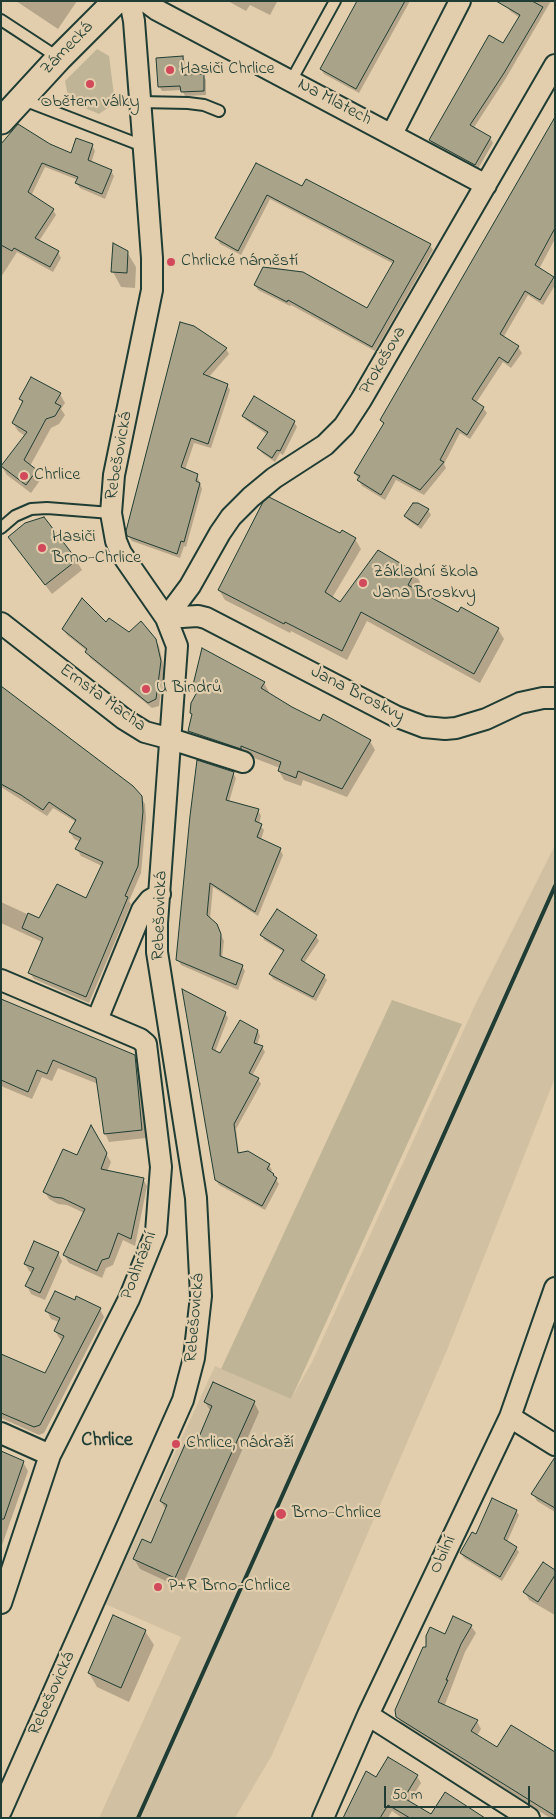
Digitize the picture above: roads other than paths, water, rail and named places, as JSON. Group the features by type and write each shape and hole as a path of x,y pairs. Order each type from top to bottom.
{"street":[{"name":"Zámecká","path":"1,121 59,58 116,1"},
{"name":"Rebešovická","path":"1,1812 183,1400 194,1358 201,1296 194,1176 160,973 157,932 178,652 176,640 166,618 121,553 116,542 111,513 114,476 152,290 152,258 134,20 130,1"},
{"name":"Na Mlatech","path":"145,1 157,10 486,184"},
{"name":"Na Mlatech","path":"392,134 460,1"},
{"name":"Prokešova","path":"166,618 190,586 231,517 274,478 325,446 344,426 361,400 555,65"},
{"name":"Jana Broskvy","path":"166,618 198,616 206,618 395,716 424,726 445,729 456,728 486,719 520,703 543,698 555,698"},
{"name":"Ernsta Macha","path":"1,624 145,732 243,762"},
{"path":"96,1020 142,910 150,900 160,894"},
{"name":"Podhrázní","path":"1,980 140,1039 146,1044 160,1168 156,1232 129,1299 50,1455 1,1603"},
{"name":"Obilní","path":"323,1818 368,1715 510,1417 555,1288"},
{"path":"510,1417 555,1445"},
{"path":"1,1433 50,1455"},
{"path":"368,1715 529,1818"}],"lane":[{"path":"291,81 335,1"},
{"path":"1,20 59,58"},
{"path":"20,99 143,146"},
{"path":"140,102 188,103 204,105 219,111"},
{"path":"1,528 15,516 30,509 47,508 111,513"}],"railway":[{"path":"138,1818 555,886"}],"place":[{"name":"Hasiči Chrlice","path":"170,70"},
{"name":"Obětem války","path":"90,84"},
{"name":"Chrlické náměstí","path":"171,262"},
{"name":"Chrlice","path":"24,476"},
{"name":"Hasiči Brno-Chrlice","path":"42,548"},
{"name":"Základní škola Jana Broskvy","path":"363,583"},
{"name":"U Bindrů","path":"146,689"},
{"name":"Chrlice, nádraží","path":"176,1444"},
{"name":"Brno-Chrlice","path":"281,1514"},
{"name":"P+R Brno-Chrlice","path":"158,1587"}],"district":[{"name":"Chrlice","path":"107,1442"}]}
